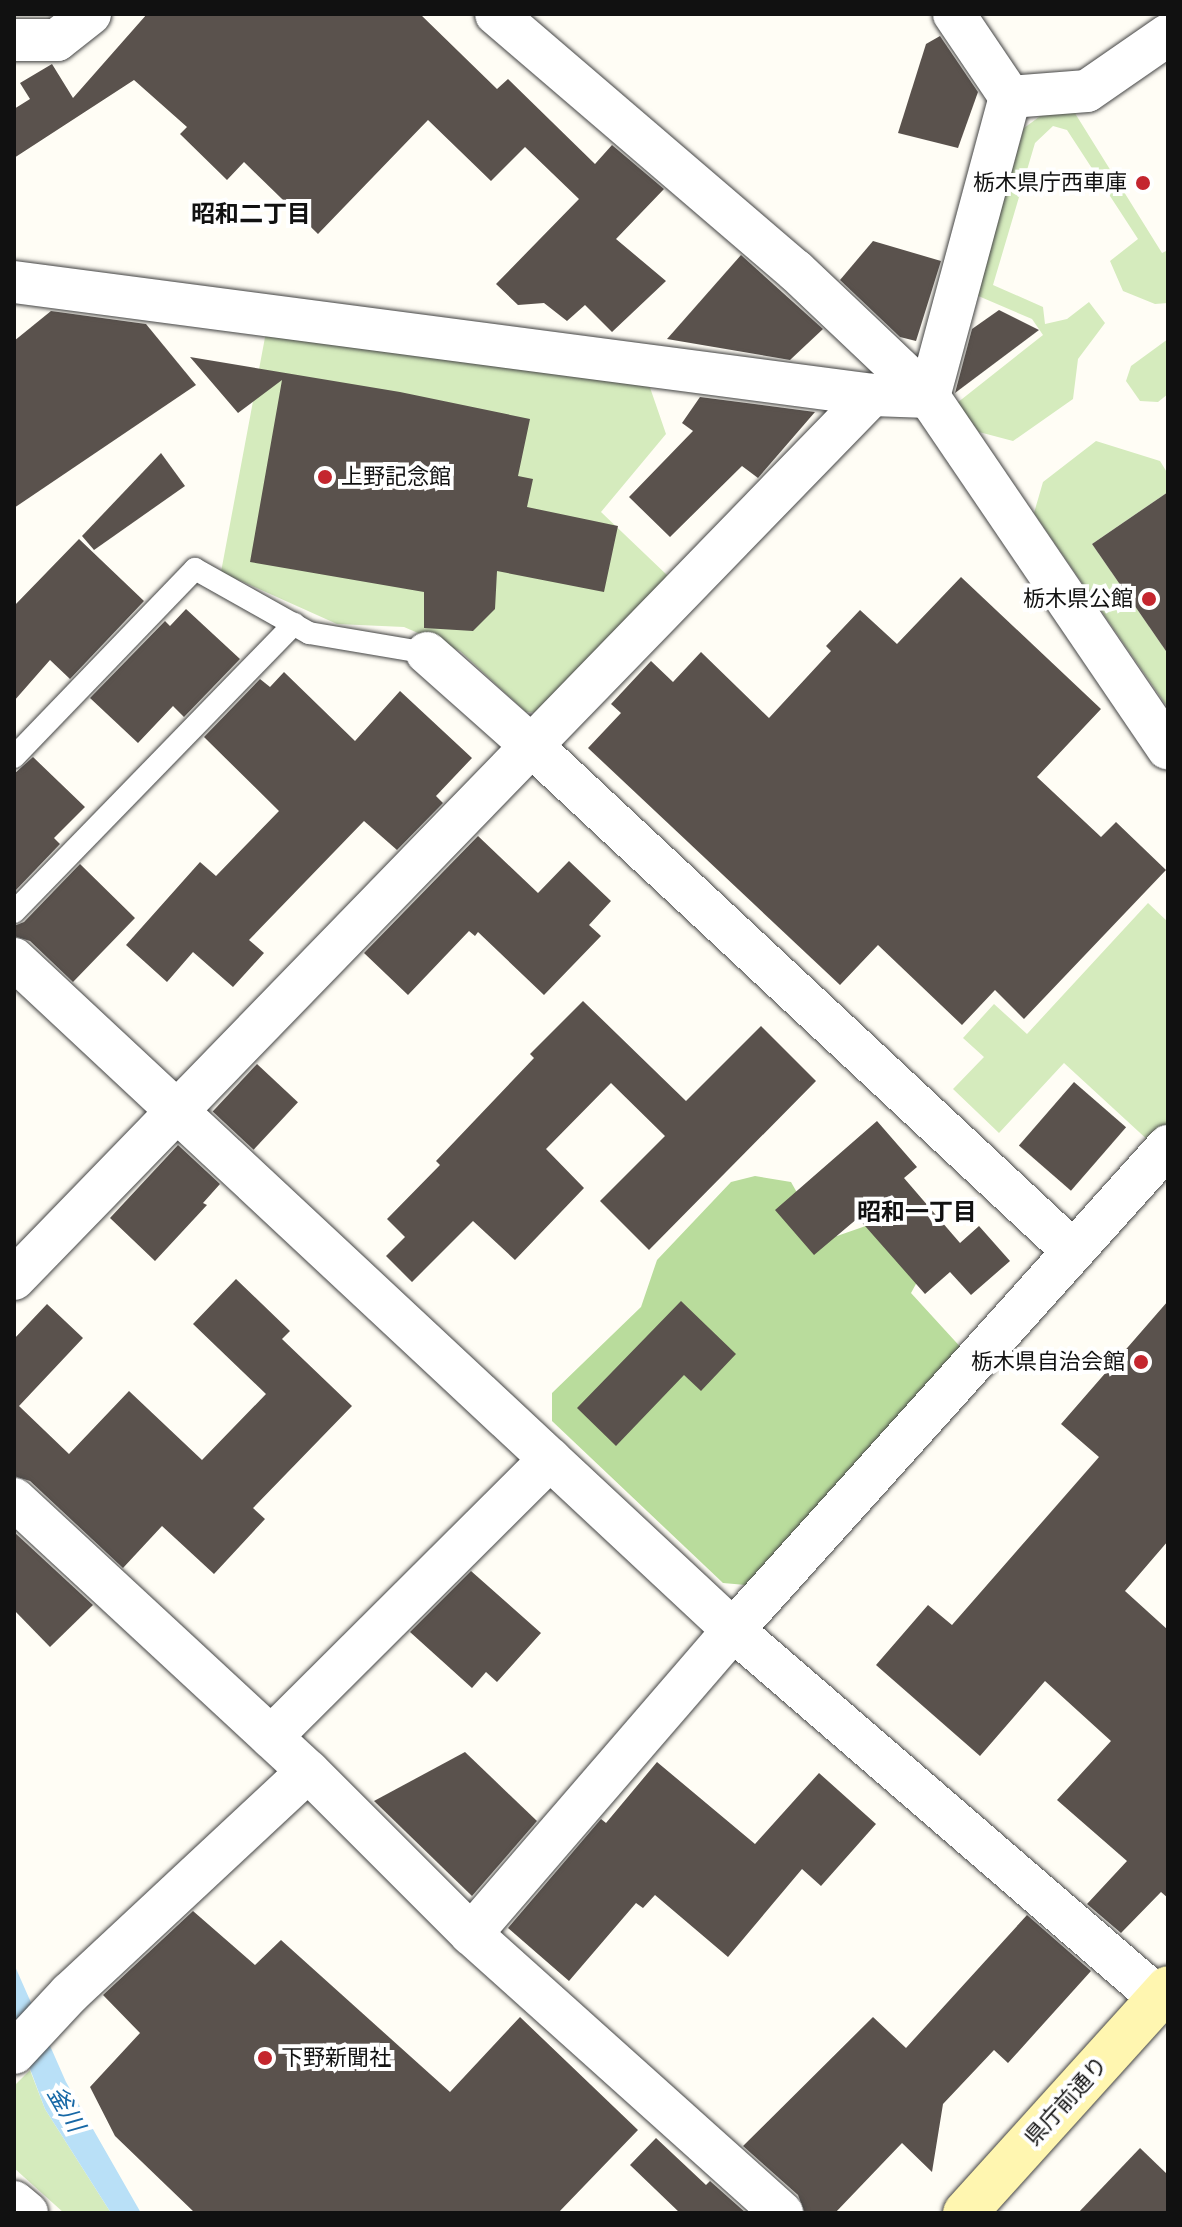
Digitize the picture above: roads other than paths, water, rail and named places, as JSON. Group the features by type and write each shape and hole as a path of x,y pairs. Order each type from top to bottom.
{"street":[{"path":"14,40 57,40 90,14"},
{"path":"496,14 795,270 929,397 1168,749"},
{"path":"929,397 1010,97 954,14"},
{"path":"1010,97 1087,91 1168,35"},
{"path":"14,282 872,395 929,397"},
{"path":"14,1279 180,1112 872,395"},
{"path":"427,653 533,747 1073,1251"},
{"path":"14,959 733,1630 1163,1993"},
{"path":"471,1934 733,1630 1168,1146"},
{"path":"271,1737 550,1459"},
{"path":"14,1499 308,1771 471,1934 782,2213"},
{"path":"14,2053 70,1993 308,1771"},
{"name":"県庁前通り","path":"965,2213 1163,1993"},
{"path":"14,2202 27,2213"}],"lane":[{"path":"14,757 195,569 309,633 427,653"},
{"path":"14,912 294,624"}],"water":[{"name":"釜川","path":"14,1964 66,2082 141,2213 111,2213 45,2109 14,2026"}],"place":[{"name":"栃木県庁西車庫","path":"1143,183"},
{"name":"上野記念館","path":"325,477"},
{"name":"栃木県公館","path":"1149,599"},
{"name":"栃木県自治会館","path":"1141,1362"},
{"name":"下野新聞社","path":"265,2058"}],"district":[{"name":"昭和二丁目","path":"251,214"},
{"name":"昭和一丁目","path":"917,1212"}]}
